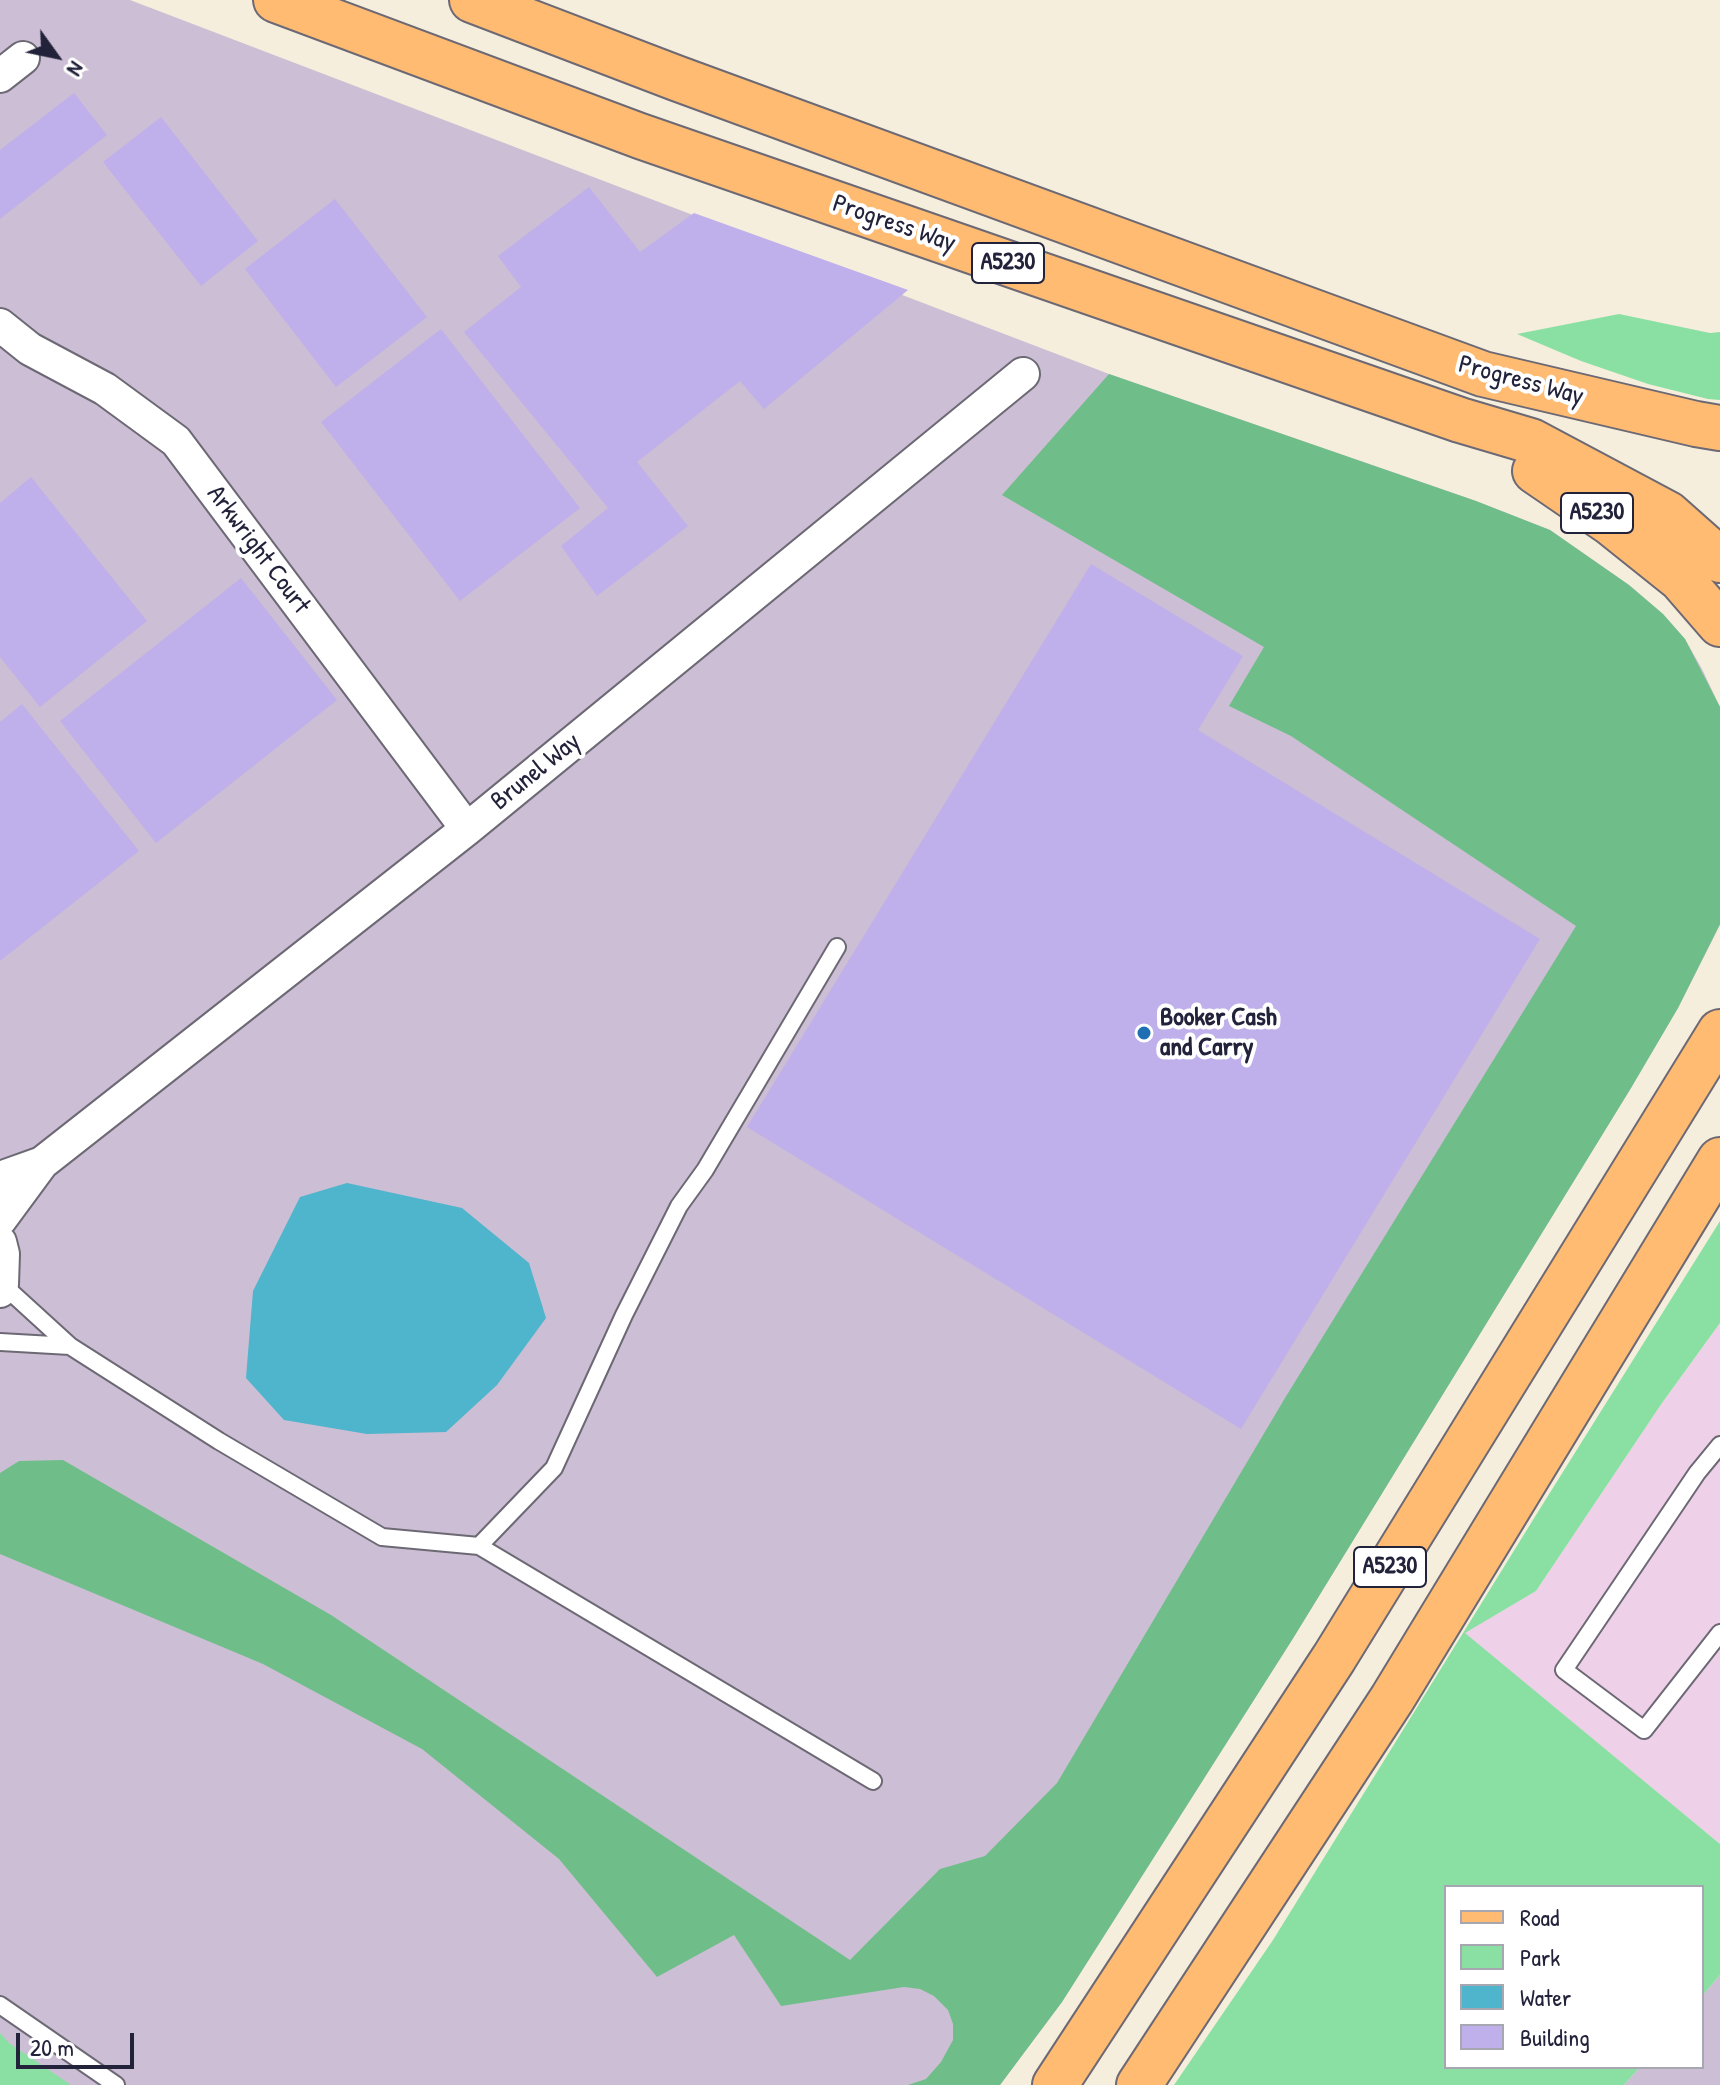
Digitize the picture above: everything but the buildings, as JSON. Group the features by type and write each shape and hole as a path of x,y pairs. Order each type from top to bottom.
{"main road":[{"name":"Progress Way","path":"276,0 640,136 1460,420 1531,441 1668,514 1720,560"},
{"name":"Progress Way","path":"472,0 1483,374 1720,428"},
{"name":"A5230","path":"1460,420 1611,523 1681,579 1720,624"},
{"name":"A5230","path":"1055,2085 1334,1658 1718,1031"},
{"name":"A5230","path":"1139,2085 1392,1699 1720,1160"}],"street":[{"name":"Arkwright Court","path":"0,325 30,349 105,389 176,441 467,829"},
{"name":"Brunel Way","path":"0,1220 42,1163 467,829 1023,374"},
{"name":"Brunel Way","path":"0,1178 42,1163"},
{"path":"0,1242 3,1254 1,1287"}],"lane":[{"path":"479,1546 554,1468 624,1315 679,1206 705,1170 837,947"},
{"path":"1,1287 70,1346 219,1441 382,1537 479,1546 873,1781"},
{"path":"0,1342 70,1346"},
{"path":"1720,1445 1697,1473 1564,1670 1644,1730 1720,1633"},
{"path":"0,2005 116,2085"}],"shaded area":[{"path":"0,0 130,0 1109,374 1476,501 1550,530 1629,585 1663,614 1685,639 1702,669 1720,707 1720,925 1678,1008 1631,1088 1292,1640 1062,2002 1000,2085 0,2085"},
{"path":"1720,1323 1720,1844 1464,1633 1536,1591 1662,1403"},
{"path":"1720,1975 1720,2085 1624,2085 1638,2069 1704,2069 1704,1994"}],"green space":[{"path":"1619,314 1710,333 1720,332 1720,400 1648,384 1581,361 1517,334"},
{"path":"1109,374 1476,501 1550,530 1629,585 1663,614 1685,639 1720,707 1720,924 1678,1008 1631,1088 1292,1640 1062,2002 1000,2085 908,2085 926,2079 941,2062 953,2040 953,2024 948,2010 934,1996 920,1989 904,1987 781,2006 734,1935 657,1977 559,1859 422,1749 263,1664 0,1554 0,1473 19,1461 63,1460 331,1615 850,1960 940,1869 985,1856 1057,1783 1285,1398 1576,926 1291,736 1229,706 1264,647 1002,495"},
{"path":"1720,1221 1720,1323 1662,1403 1536,1591 1465,1633 1720,1844 1720,1975 1704,1994 1704,1885 1444,1885 1444,2069 1638,2069 1624,2085 1174,2085 1273,1940"},
{"path":"0,2033 9,2043 71,2085 0,2085"}],"water":[{"path":"347,1183 462,1208 529,1263 546,1318 497,1385 446,1432 367,1434 284,1420 246,1378 253,1291 300,1197"}],"place":[{"name":"Booker Cash and Carry","path":"1144,1033"}]}
